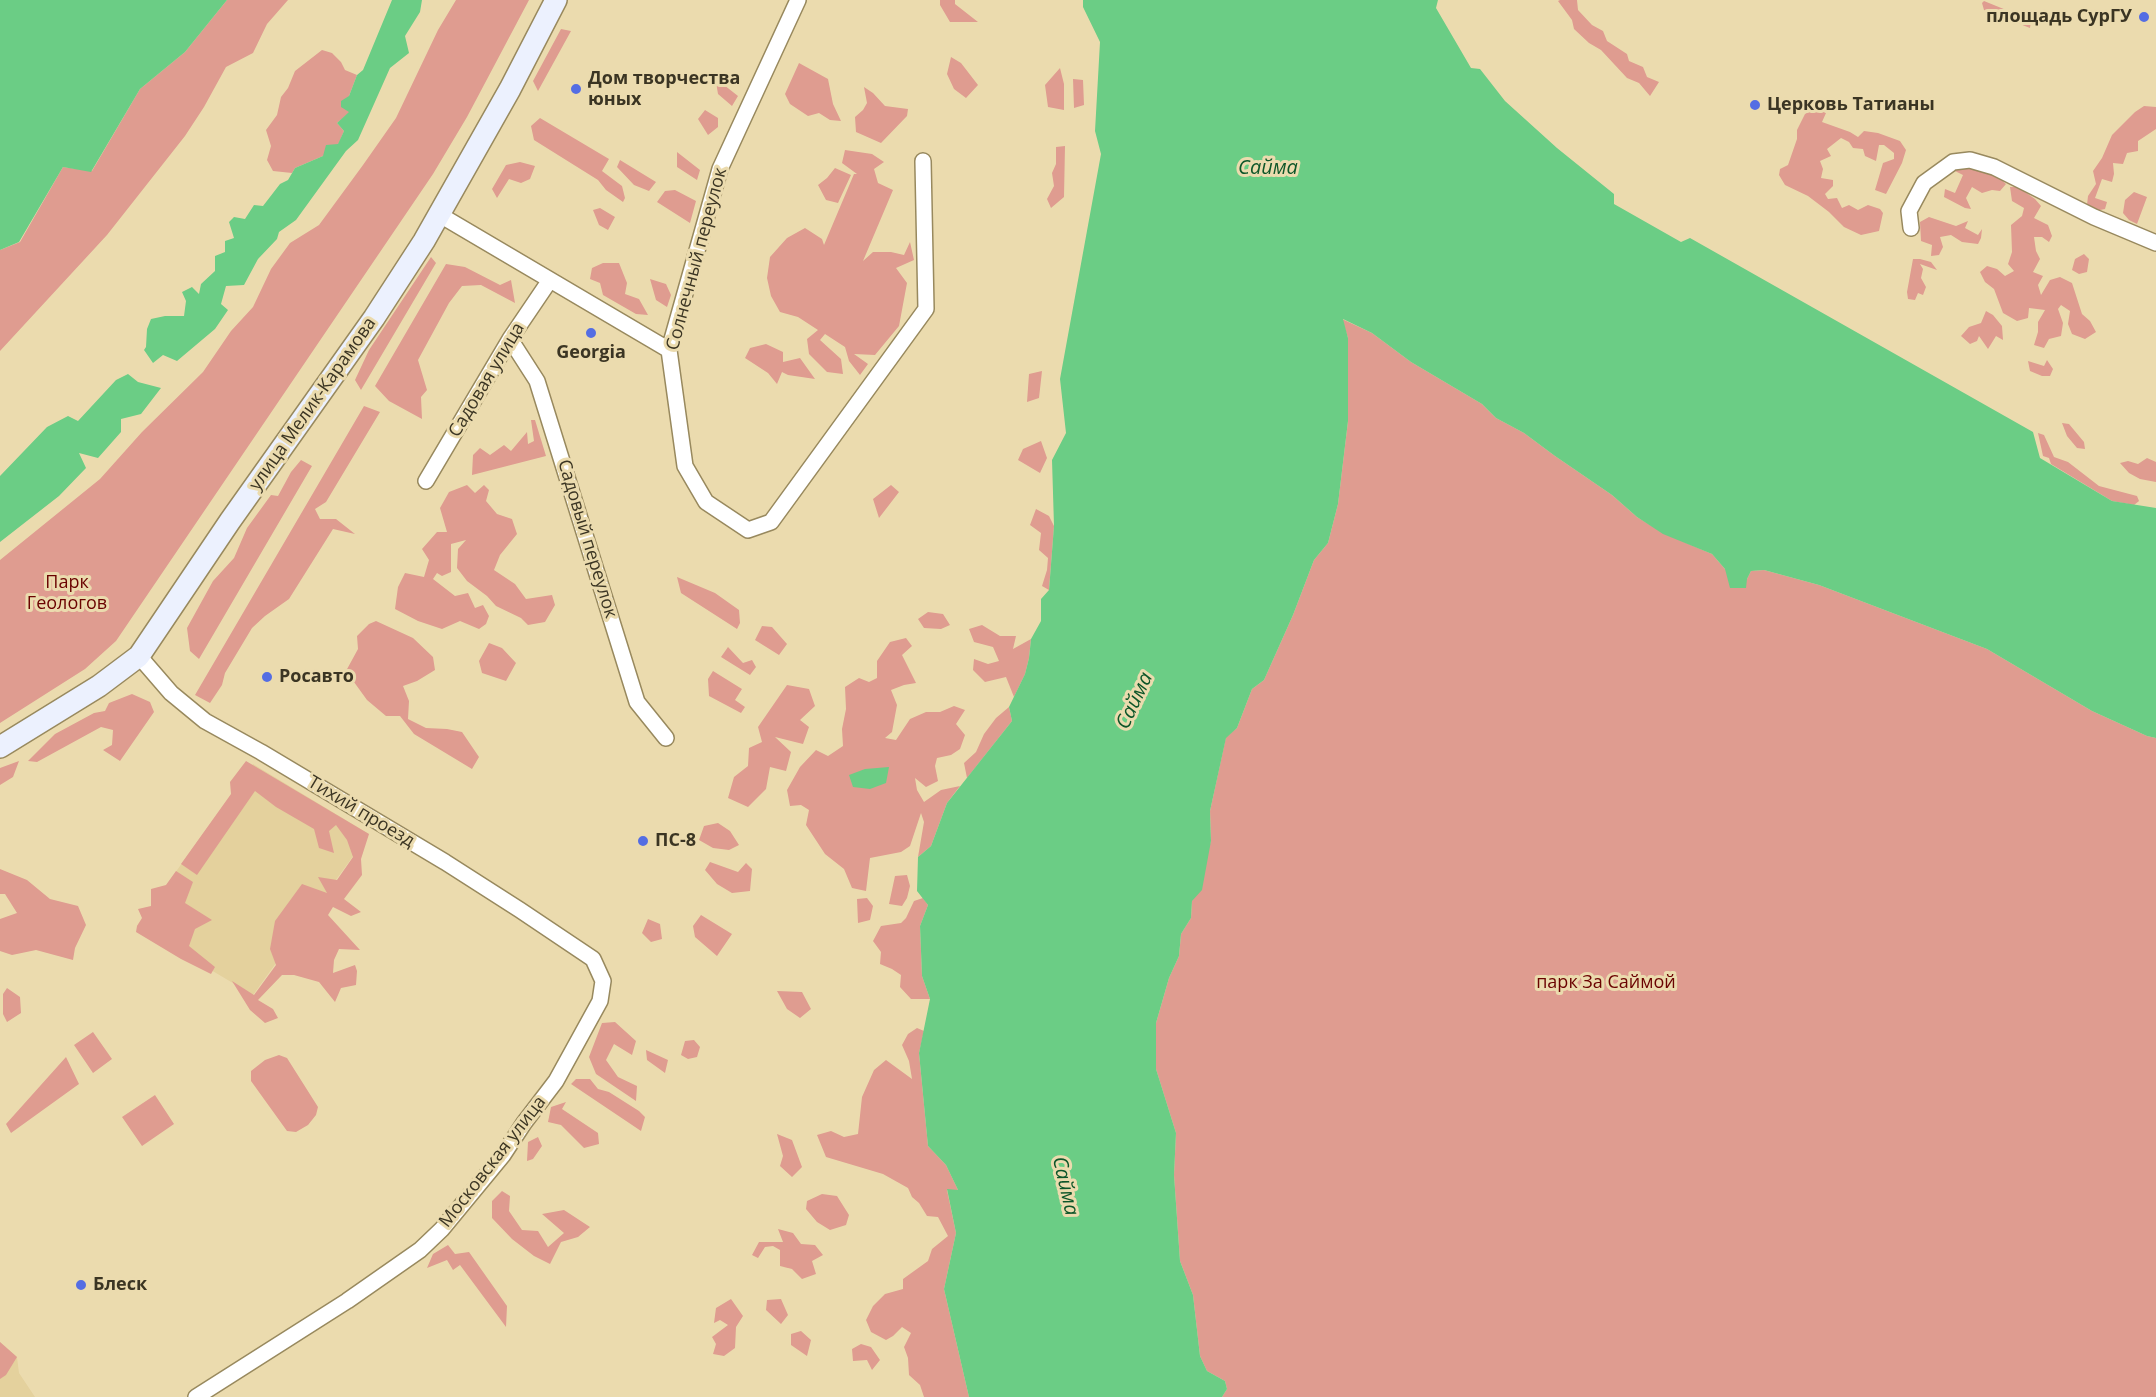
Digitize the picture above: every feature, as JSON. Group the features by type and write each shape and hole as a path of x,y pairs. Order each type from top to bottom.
{"main road":[{"name":"улица Мелик-Карамова","path":"0,747 99,686 139,656 230,521 374,318 440,215 556,0"}],"street":[{"name":"Солнечный переулок","path":"798,0 720,170 669,350 686,466 706,502 748,530 771,522 926,309 923,161"},
{"path":"1911,228 1909,211 1924,183 1953,162 1970,160 1994,166 2094,217 2156,243"},
{"path":"440,215 669,350"},
{"name":"Садовая улица","path":"426,481 510,339 550,280"},
{"name":"Садовый переулок","path":"510,339 537,381 637,702 666,738"},
{"name":"Тихий проезд","path":"139,656 171,693 205,721 448,864 593,959"},
{"name":"Московская улица","path":"196,1397 347,1302 420,1250 442,1229 503,1155 556,1081 600,1001 603,981 593,959"}],"shaded area":[{"path":"253,764 369,834 253,995 137,926"},
{"path":"0,1342 17,1357 19,1373 35,1397 0,1397"}],"green space":[{"path":"227,0 288,0 267,24 253,53 226,67 185,136 107,235 0,351 0,250 20,242 63,167 92,171 140,89 185,52"},
{"name":"Парк Геологов","path":"456,0 529,0 467,117 433,174 116,641 85,669 0,723 0,560 100,479 142,432 203,372 231,331 253,307 271,269 290,243 319,225 396,118 438,30"},
{"path":"940,0 955,0 955,4 978,22 950,22 940,5"},
{"path":"1577,0 1578,10 1592,25 1603,31 1607,41 1627,54 1629,61 1643,67 1647,77 1659,82 1650,96 1639,83 1627,78 1601,50 1589,43 1574,29 1572,20 1558,1"},
{"path":"1984,1 2016,14 2026,21 2031,21 2030,28 1984,10 1982,3"},
{"path":"561,29 571,31 538,91 533,81"},
{"path":"322,50 332,53 345,70 357,75 349,96 350,112 337,123 344,131 338,145 323,156 295,168 292,173 273,171 267,160 271,146 266,130 277,115 281,97 288,88 295,71"},
{"path":"951,57 961,63 978,85 966,98 954,89 947,74"},
{"path":"799,63 828,79 833,104 841,121 830,120 819,113 808,116 790,104 785,94"},
{"path":"1060,68 1064,84 1064,110 1048,107 1045,85"},
{"path":"1073,79 1083,80 1084,105 1074,108"},
{"path":"716,82 738,96 732,106 718,94"},
{"path":"864,87 885,106 908,109 907,116 881,143 856,132 855,117 867,103"},
{"path":"2144,106 2156,107 2156,129 2138,141 2138,151 2127,153 2123,164 2113,163 2112,182 2102,179 2095,198 2107,202 2105,209 2095,211 2087,205 2088,196 2096,184 2093,171 2102,158 2112,135"},
{"path":"1816,108 1826,113 1822,122 1858,137 1864,131 1878,133 1900,141 1906,150 1886,194 1875,190 1883,163 1894,159 1894,153 1884,145 1879,145 1876,161 1865,156 1863,149 1853,148 1849,142 1841,138 1827,149 1831,156 1820,161 1823,169 1821,178 1833,180 1833,186 1825,194 1828,199 1837,198 1842,208 1849,205 1858,210 1868,205 1880,209 1883,213 1879,231 1861,235 1844,227 1808,196 1785,185 1779,175 1780,169 1788,165 1797,139 1797,130 1805,114"},
{"path":"705,110 718,118 718,127 708,135 698,119"},
{"path":"540,118 609,159 602,171 622,186 625,198 623,202 606,190 598,180 534,140 531,126"},
{"path":"1065,146 1064,197 1051,208 1047,199 1054,186 1052,173 1056,164 1056,147"},
{"path":"845,150 872,154 884,162 874,169 878,183 893,190 863,261 873,252 904,255 910,242 914,260 896,268 907,283 899,326 875,355 854,354 868,364 860,375 849,361 845,347 825,334 820,340 841,359 843,374 827,372 809,354 807,339 818,330 798,317 780,312 771,296 767,278 770,257 787,238 805,228 822,239 824,245 854,174 857,174 842,163"},
{"path":"677,152 700,170 697,180 677,167"},
{"path":"620,160 656,182 649,191 634,185 617,167"},
{"path":"520,162 535,166 530,179 521,183 509,179 497,198 492,189 506,165"},
{"path":"1960,164 1995,174 2006,184 2000,191 1992,190 1982,193 1972,187 1966,198 1971,209 1965,208 1944,197 1945,189 1955,193 1963,175 1953,170"},
{"path":"835,168 851,175 838,203 826,200 818,185"},
{"path":"2010,187 2018,187 2041,206 2034,218 2048,225 2052,236 2049,242 2042,237 2034,237 2040,259 2033,272 2043,276 2038,285 2041,295 2050,280 2060,277 2072,283 2082,314 2090,321 2096,332 2085,339 2072,334 2068,324 2070,311 2061,305 2058,309 2063,323 2061,336 2049,339 2044,348 2034,345 2038,322 2045,310 2029,308 2028,318 2017,321 2003,313 1994,289 1985,282 1980,272 1987,266 1997,269 2005,276 2014,271 2008,264 2012,252 2011,225 2022,216 2024,208 2012,201"},
{"path":"675,190 696,201 690,223 657,202 665,191"},
{"path":"2134,192 2147,197 2137,224 2123,213 2125,200"},
{"path":"600,208 615,217 608,230 599,225 593,210"},
{"path":"1929,217 1956,226 1968,221 1965,228 1978,235 1982,229 1981,238 1978,244 1962,242 1951,235 1940,237 1943,247 1939,255 1931,256 1932,245 1921,241 1920,222"},
{"path":"2084,254 2089,259 2087,272 2079,274 2072,270 2075,259"},
{"path":"431,257 436,263 361,390 355,380 369,350"},
{"path":"1913,259 1931,262 1937,270 1920,264 1923,269 1921,278 1926,287 1923,295 1918,293 1915,300 1908,299 1907,292"},
{"path":"603,263 619,263 627,283 625,294 639,299 648,315 636,314 603,295 600,283 590,279 592,268"},
{"path":"446,264 465,267 500,285 511,280 515,303 481,285 462,286 449,303 418,360 427,390 421,397 422,419 389,401 375,386"},
{"path":"650,279 666,284 671,295 667,307 656,300"},
{"path":"1986,311 1993,315 2002,326 2003,340 1996,336 1988,349 1979,336 1977,341 1970,344 1961,336 1969,327 1981,323"},
{"name":"парк За Саймой","path":"1342,319 1372,333 1411,362 1482,404 1496,418 1524,433 1612,495 1637,517 1663,533 1712,554 1725,569 1747,579 1751,571 1764,570 1819,585 1987,649 2092,711 2156,738 2156,1397 1222,1397 1227,1389 1225,1381 1207,1371 1200,1356 1193,1295 1180,1261 1174,1175 1176,1133 1156,1069 1156,1023 1169,978 1179,956 1181,934 1191,918 1192,901 1211,841 1210,811 1226,737 1237,728 1252,689 1264,680 1314,560 1328,543 1338,504 1348,421 1348,338"},
{"path":"766,344 783,352 783,362 800,358 815,379 782,372 777,384 768,373 745,358 750,348"},
{"path":"2047,360 2053,369 2050,376 2042,376 2030,371 2028,361 2044,366"},
{"path":"1042,371 1039,398 1027,402 1029,374"},
{"path":"364,406 380,412 326,502 315,509 320,519 336,519 355,534 333,529 289,599 252,628 210,703 195,695"},
{"path":"531,420 535,420 546,456 472,475 473,455 480,448 490,455 504,445 511,451 527,432 528,444 534,441"},
{"path":"2062,423 2069,424 2084,442 2085,449 2077,448 2067,436"},
{"path":"2038,433 2044,435 2054,457 2068,462 2099,486 2137,496 2139,501 2134,505 2112,501 2051,464 2049,458 2043,456"},
{"path":"1041,441 1047,458 1040,473 1018,460 1023,449"},
{"path":"2147,458 2156,462 2156,482 2140,479 2129,473 2120,463 2128,461 2138,464"},
{"path":"301,460 312,466 199,659 190,651 187,628 213,581 234,558 247,528 271,495 278,496 291,472"},
{"path":"467,485 475,493 484,485 489,490 486,501 497,514 512,519 517,534 500,555 494,570 515,584 526,599 552,595 555,605 545,622 528,625 521,618 496,606 467,581 457,568 458,549 466,540 451,544 451,572 442,576 437,573 433,579 455,596 468,593 475,608 483,605 489,616 486,624 479,629 460,621 442,629 418,621 395,609 398,587 405,573 424,577 429,560 422,549 437,532 447,532 440,508 449,492"},
{"path":"891,485 899,492 879,518 873,499"},
{"path":"1036,509 1049,516 1054,526 1049,590 1042,586 1048,558 1039,550 1041,533 1030,525"},
{"path":"677,577 715,593 739,610 740,623 737,629 681,593"},
{"path":"928,612 943,614 950,625 941,629 924,628 918,619"},
{"path":"376,621 413,638 433,657 435,670 403,686 409,701 408,719 426,728 462,732 479,757 472,769 414,734 400,716 386,716 367,700 346,671 358,649 357,636 369,624"},
{"path":"982,625 1000,636 1016,636 1013,649 1031,639 1025,674 1014,697 1006,677 985,682 973,670 974,659 988,664 999,661 993,647 974,642 969,629"},
{"path":"762,626 772,627 787,644 779,655 755,640"},
{"path":"906,638 912,646 902,655 916,683 891,690 897,705 892,732 885,738 896,740 910,719 926,712 940,712 954,706 965,710 956,724 965,735 960,749 951,755 937,758 935,766 938,781 926,787 915,778 917,790 924,802 941,790 960,786 947,803 931,846 918,857 924,822 921,813 910,846 901,852 870,858 866,891 852,888 844,869 825,854 806,825 809,810 801,805 790,806 787,790 800,767 816,750 828,756 843,746 845,687 859,678 869,682 877,678 877,661 890,642"},
{"path":"489,643 502,648 516,663 506,681 482,673 479,661"},
{"path":"728,647 743,663 752,660 756,667 750,675 721,657"},
{"path":"713,671 742,689 735,700 745,707 741,713 709,696 708,679"},
{"path":"787,685 809,689 815,706 800,720 809,727 803,744 775,737 791,752 786,771 770,767 766,789 748,807 728,798 734,777 748,766 749,748 762,742 758,727"},
{"path":"132,694 150,702 154,712 120,761 103,750 112,745 113,730 101,727 37,762 28,761 55,734 94,713 105,711 109,703"},
{"path":"1009,707 1012,721 967,778 964,763 976,752 984,734 996,718"},
{"path":"19,761 13,777 0,785 0,768"},
{"path":"246,761 369,834 361,859 362,875 344,899 361,912 351,916 333,907 328,915 360,950 339,949 334,960 333,973 355,965 356,985 341,988 335,1002 319,982 294,975 282,975 258,1000 273,1009 278,1018 265,1023 250,1010 232,981 254,995 276,965 270,949 275,921 302,884 327,893 318,877 337,880 353,857 347,840 336,825 329,831 334,853 319,848 314,829 276,807 255,791 197,875 181,864 231,794 230,782"},
{"path":"718,823 730,831 739,845 729,850 713,848 699,840 704,826"},
{"path":"710,862 738,872 746,863 752,869 750,891 732,893 717,884 705,870"},
{"path":"0,869 27,880 50,899 78,906 86,925 75,948 73,960 36,950 12,955 0,951 0,919 17,913 5,894 0,894"},
{"path":"176,871 193,882 185,903 212,920 195,929 189,946 215,967 211,974 136,932 142,918 138,909 151,906 151,889 166,885"},
{"path":"907,875 910,886 907,898 902,906 889,904 895,876"},
{"path":"867,898 873,906 870,920 858,923 857,899"},
{"path":"923,898 928,905 920,926 922,976 930,999 911,999 900,987 901,975 880,964 881,952 873,941 881,926 901,923 914,901"},
{"path":"701,915 732,934 717,956 695,937 693,926"},
{"path":"648,919 660,924 662,939 651,942 642,933"},
{"path":"7,988 20,997 21,1013 7,1022 3,1014 3,994"},
{"path":"777,991 802,992 811,1009 800,1018 787,1009"},
{"path":"615,1022 636,1041 632,1055 614,1044 606,1060 618,1077 637,1086 636,1101 596,1074 589,1057 602,1023"},
{"path":"917,1028 924,1031 919,1053 928,1146 946,1165 958,1190 947,1190 956,1233 944,1289 969,1397 924,1397 920,1385 909,1375 908,1358 904,1347 911,1333 902,1327 886,1340 871,1332 866,1320 873,1306 885,1294 903,1289 903,1279 928,1261 932,1249 948,1236 938,1217 927,1216 908,1188 883,1174 826,1157 817,1135 831,1131 844,1137 858,1134 862,1097 874,1070 886,1060 912,1079 909,1061 902,1045 908,1034"},
{"path":"93,1032 112,1059 93,1073 74,1045"},
{"path":"694,1040 700,1047 697,1057 688,1059 681,1055 685,1041"},
{"path":"646,1050 668,1060 665,1073 647,1060"},
{"path":"279,1055 287,1058 318,1107 316,1115 308,1125 296,1132 287,1131 251,1081 251,1071 265,1060"},
{"path":"66,1057 79,1084 11,1133 6,1124"},
{"path":"576,1079 590,1079 598,1089 609,1092 639,1111 645,1117 641,1131 571,1084"},
{"path":"155,1095 174,1124 142,1146 122,1117"},
{"path":"566,1102 562,1109 598,1133 599,1144 584,1148 561,1125 548,1122 551,1107"},
{"path":"777,1134 792,1140 802,1167 792,1177 780,1166 783,1156"},
{"path":"538,1137 542,1146 533,1159 527,1161 528,1142"},
{"path":"502,1191 510,1196 509,1211 522,1230 538,1231 548,1247 564,1233 542,1214 564,1210 590,1227 578,1237 561,1242 550,1264 534,1256 512,1239 492,1218 492,1201"},
{"path":"822,1194 837,1196 849,1215 846,1225 830,1230 817,1222 806,1209 807,1201"},
{"path":"778,1229 793,1233 801,1244 815,1245 823,1255 812,1261 816,1274 802,1279 792,1269 780,1266 780,1250 773,1246 765,1247 758,1258 752,1255 759,1242 783,1242"},
{"path":"448,1245 455,1254 469,1252 507,1306 506,1327 460,1265 453,1270 447,1260 427,1268 433,1254"},
{"path":"731,1299 743,1316 736,1327 735,1348 724,1356 713,1354 716,1344 712,1337 728,1325 720,1320 714,1323 716,1308"},
{"path":"781,1299 788,1315 781,1324 766,1310 767,1300"},
{"path":"801,1331 811,1340 807,1356 791,1345 791,1334"},
{"path":"0,1342 17,1357 6,1375 0,1379"},
{"path":"861,1344 871,1347 880,1360 872,1370 867,1360 853,1361 852,1349"}],"water":[{"path":"0,0 227,0 185,52 140,89 91,172 63,167 19,242 0,250"},
{"path":"392,0 422,0 420,12 405,36 409,53 390,68 358,140 346,151 296,220 279,232 277,239 258,259 244,285 226,286 221,304 228,310 215,329 177,361 163,355 153,363 144,350 151,319 184,316 186,301 182,292 192,287 199,294 201,284 215,271 215,256 225,252 225,241 234,238 229,222 234,217 245,219 254,205 263,206 280,184 288,180 295,168 323,156 326,145 338,144 344,131 337,123 349,112 341,107 341,101 349,96 357,75 363,70"},
{"name":"Сайма","path":"1083,0 1438,0 1436,8 1471,68 1480,69 1505,101 1557,148 1614,194 1614,204 1681,242 1690,238 2033,432 2040,458 2112,501 2156,508 2156,738 2092,711 1987,649 1819,585 1764,570 1751,571 1746,588 1730,588 1725,569 1712,554 1663,534 1524,433 1496,418 1482,404 1411,362 1372,333 1343,319 1348,338 1348,421 1338,504 1328,543 1314,560 1264,680 1252,689 1237,728 1226,738 1210,811 1211,841 1202,890 1192,901 1191,918 1181,934 1179,956 1169,978 1156,1023 1156,1069 1176,1133 1174,1175 1180,1261 1193,1295 1200,1356 1207,1371 1225,1381 1227,1389 1222,1397 969,1397 944,1289 956,1233 947,1189 958,1190 946,1165 928,1146 919,1053 930,999 922,976 920,926 928,905 917,891 918,857 931,846 947,803 1012,721 1009,707 1025,674 1031,639 1041,621 1041,599 1049,590 1054,526 1052,460 1066,433 1060,379 1101,154 1095,131 1100,42 1083,7"},
{"path":"128,374 138,382 161,388 141,414 121,419 121,432 98,458 79,453 86,468 59,496 0,542 0,476 47,427 68,416 78,421 116,380"},
{"path":"889,767 886,783 870,789 853,787 849,775 865,769"}],"place":[{"name":"площадь СурГУ","path":"2144,17"},
{"name":"Дом творчества юных","path":"576,89"},
{"name":"Церковь Татианы","path":"1755,105"},
{"name":"Georgia","path":"591,333"},
{"name":"Росавто","path":"267,677"},
{"name":"ПС-8","path":"643,841"},
{"name":"Блеск","path":"81,1285"}]}
